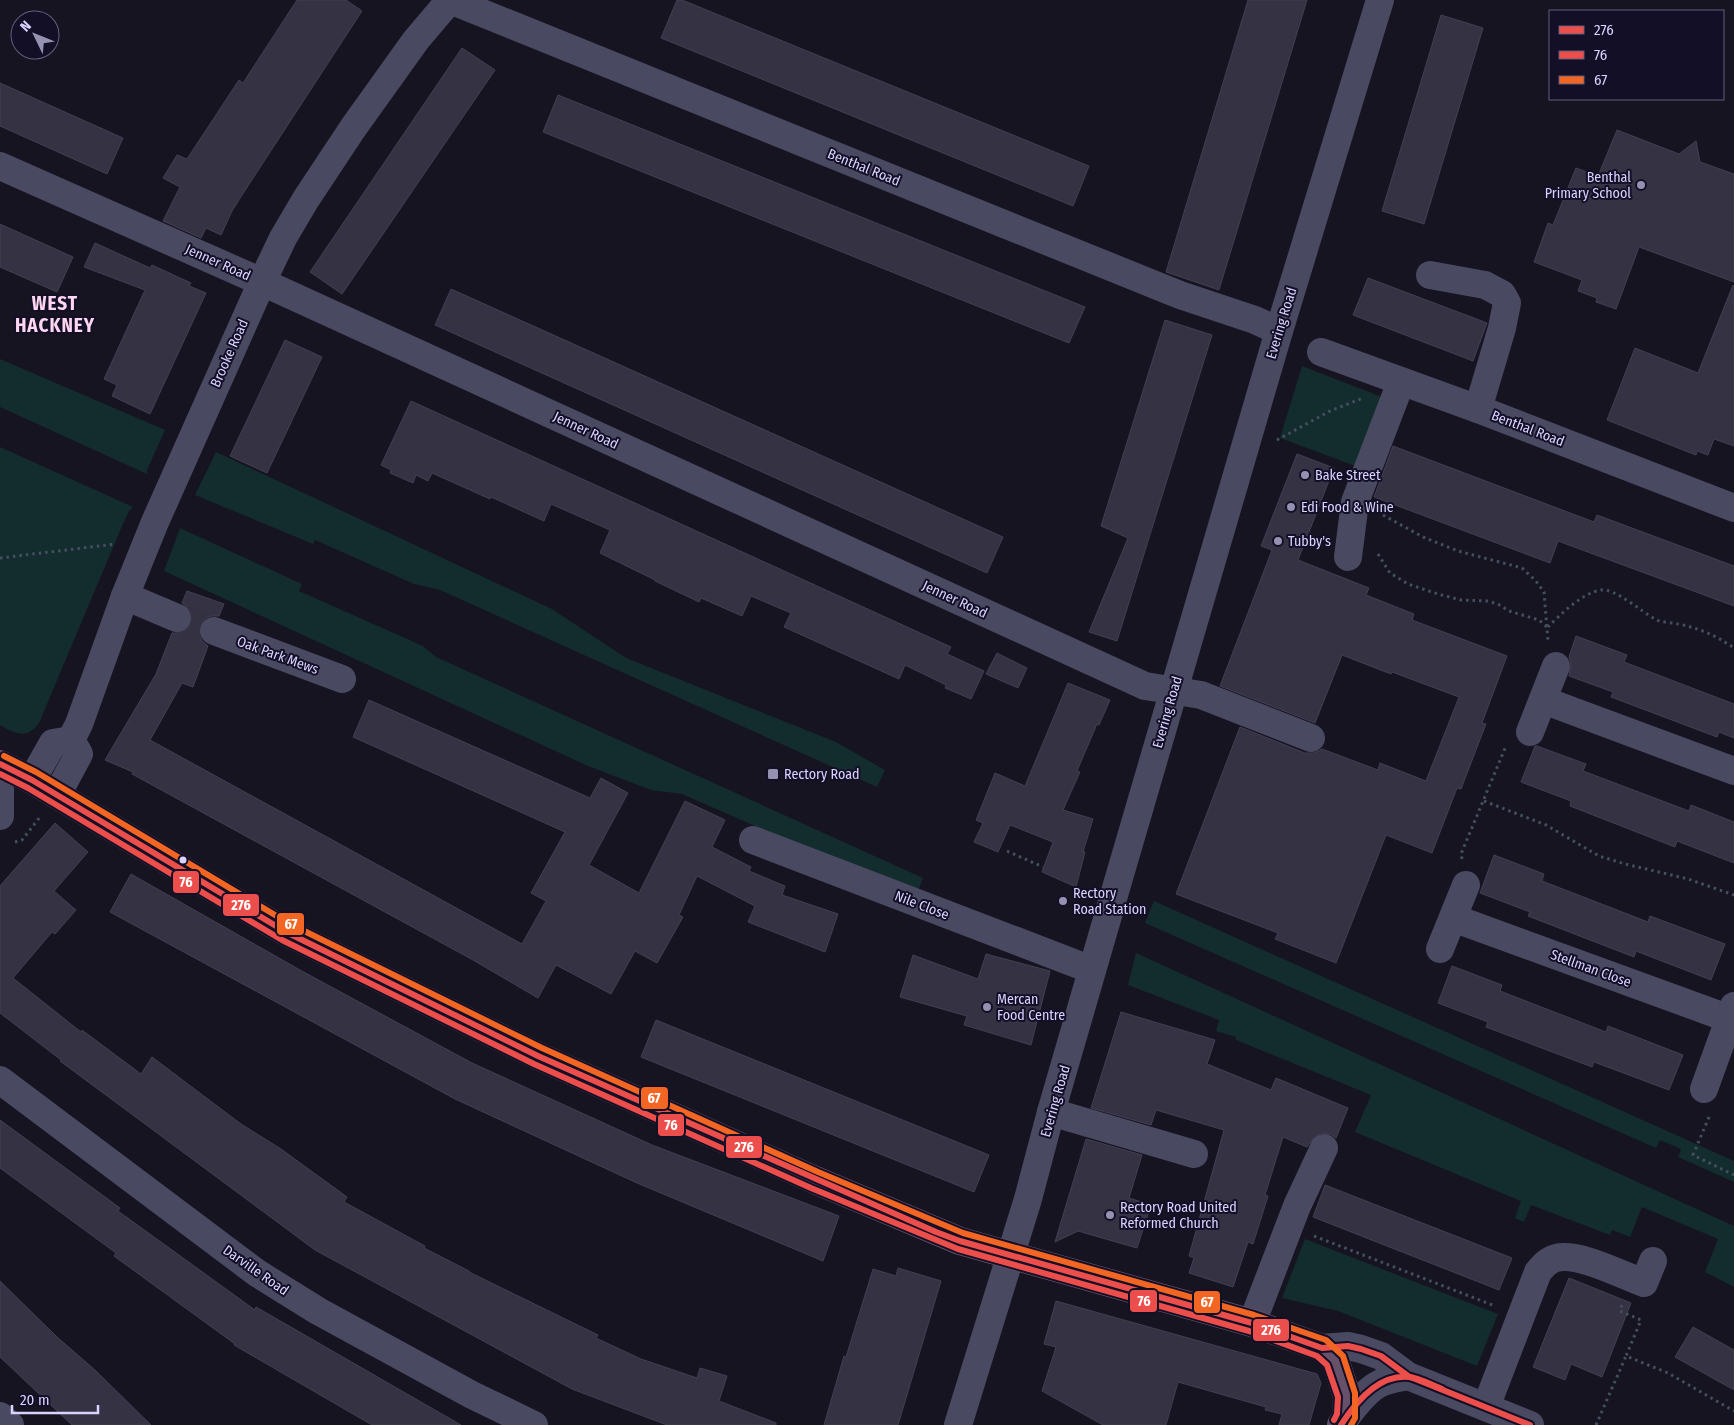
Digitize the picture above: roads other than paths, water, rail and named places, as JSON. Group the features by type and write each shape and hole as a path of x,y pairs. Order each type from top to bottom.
{"highway":[{"path":"0,764 32,780 50,803 286,932 538,1056 936,1232 1011,1256 1252,1324 1322,1348 1335,1360 1347,1396 1344,1421"}],"street":[{"name":"Brooke Road","path":"71,740 79,724 125,596 155,522 283,238 306,199 416,40 450,0"},
{"name":"Benthal Road","path":"450,0 1180,295 1255,320 1278,331"},
{"name":"Evering Road","path":"958,1425 1028,1200 1051,1112 1278,331 1380,0"},
{"name":"Jenner Road","path":"0,166 262,282 1145,686 1201,695 1311,738"},
{"path":"1430,275 1485,285 1502,294 1507,303 1502,328 1478,409"},
{"name":"Benthal Road","path":"1321,352 1478,409 1734,508"},
{"path":"1348,557 1355,502 1401,382"},
{"path":"125,596 177,618"},
{"name":"Oak Park Mews","path":"214,631 342,679"},
{"path":"1519,737 1543,700 1551,657"},
{"path":"1543,700 1734,771"},
{"path":"32,780 53,743 71,740 79,754 50,803"},
{"path":"0,789 0,816"},
{"name":"Nile Close","path":"753,840 1095,961"},
{"path":"1440,949 1466,885"},
{"name":"Stellman Close","path":"1453,918 1733,1010 1704,1089"},
{"name":"Darville Road","path":"0,1080 257,1273 318,1312 534,1425"},
{"path":"1051,1112 1194,1154"},
{"path":"1252,1324 1297,1206 1324,1148"},
{"path":"1486,1407 1538,1272 1544,1265 1556,1258 1575,1257 1644,1283 1653,1261"},
{"path":"1322,1348 1348,1346 1380,1356 1408,1376 1530,1425"},
{"path":"1344,1421 1379,1384 1408,1376"},
{"path":"0,1416 10,1425"}],"tunnel":[{"path":"177,618 214,631"}],"place":[{"name":"Benthal Primary School","path":"1641,185"},
{"name":"Bake Street","path":"1305,475"},
{"name":"Edi Food & Wine","path":"1291,507"},
{"name":"Tubby's","path":"1278,541"},
{"name":"Rectory Road","path":"773,774"},
{"name":"Rectory Road Station","path":"1063,901"},
{"name":"Mercan Food Centre","path":"987,1007"},
{"name":"Rectory Road United Reformed Church","path":"1110,1215"}],"district":[{"name":"WEST HACKNEY","path":"55,314"}]}
